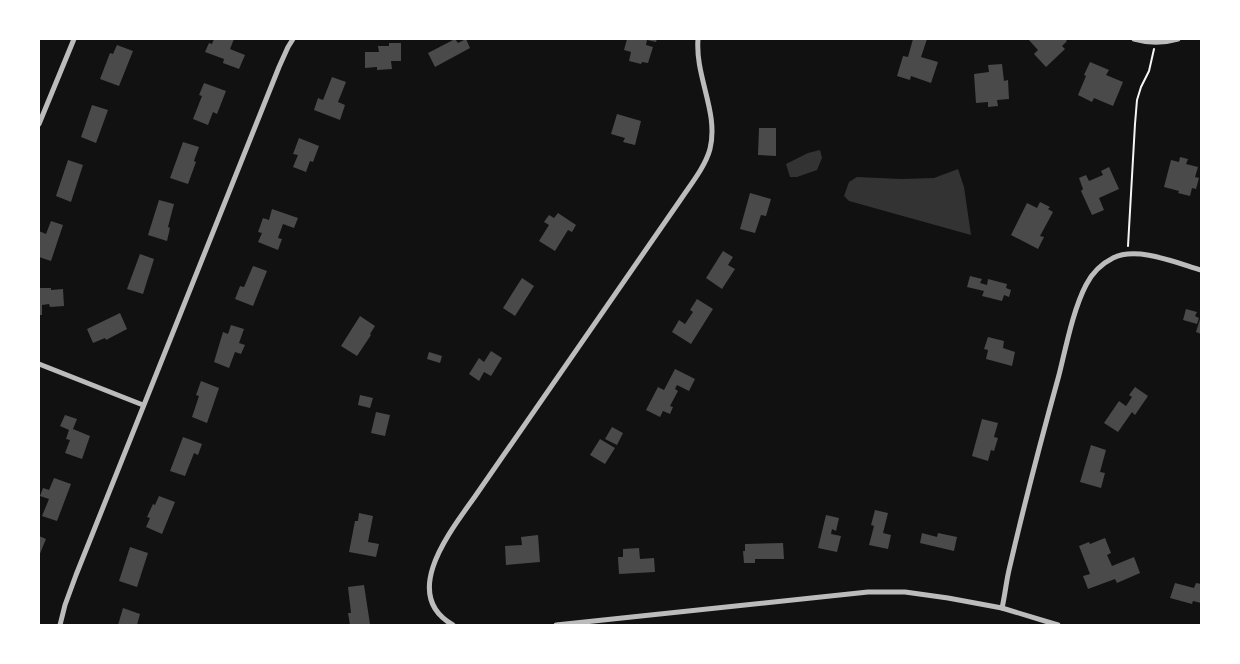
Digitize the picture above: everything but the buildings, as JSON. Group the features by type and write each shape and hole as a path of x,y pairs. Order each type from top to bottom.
{"street":[{"path":"39,124 74,39"},
{"path":"60,625 76,575 143,405 279,67 293,39"},
{"path":"453,625 436,610 431,600 431,571 438,552 706,161 710,150 712,120 699,66 698,39"},
{"path":"1134,39 1154,42 1178,39"},
{"path":"1002,608 1009,572 1045,428 1076,310 1087,283 1097,269 1107,261 1128,254 1147,255 1201,270"},
{"path":"39,364 143,405"},
{"path":"556,625 868,592 926,594 1002,608 1058,625"}],"path":[{"path":"1128,254 1137,100 1153,57 1154,42"}],"shaded area":[{"path":"820,150 822,158 817,170 797,177 790,177 786,164 808,153"},
{"path":"958,169 964,187 971,235 849,201 844,196 849,182 857,177 934,178"}]}
